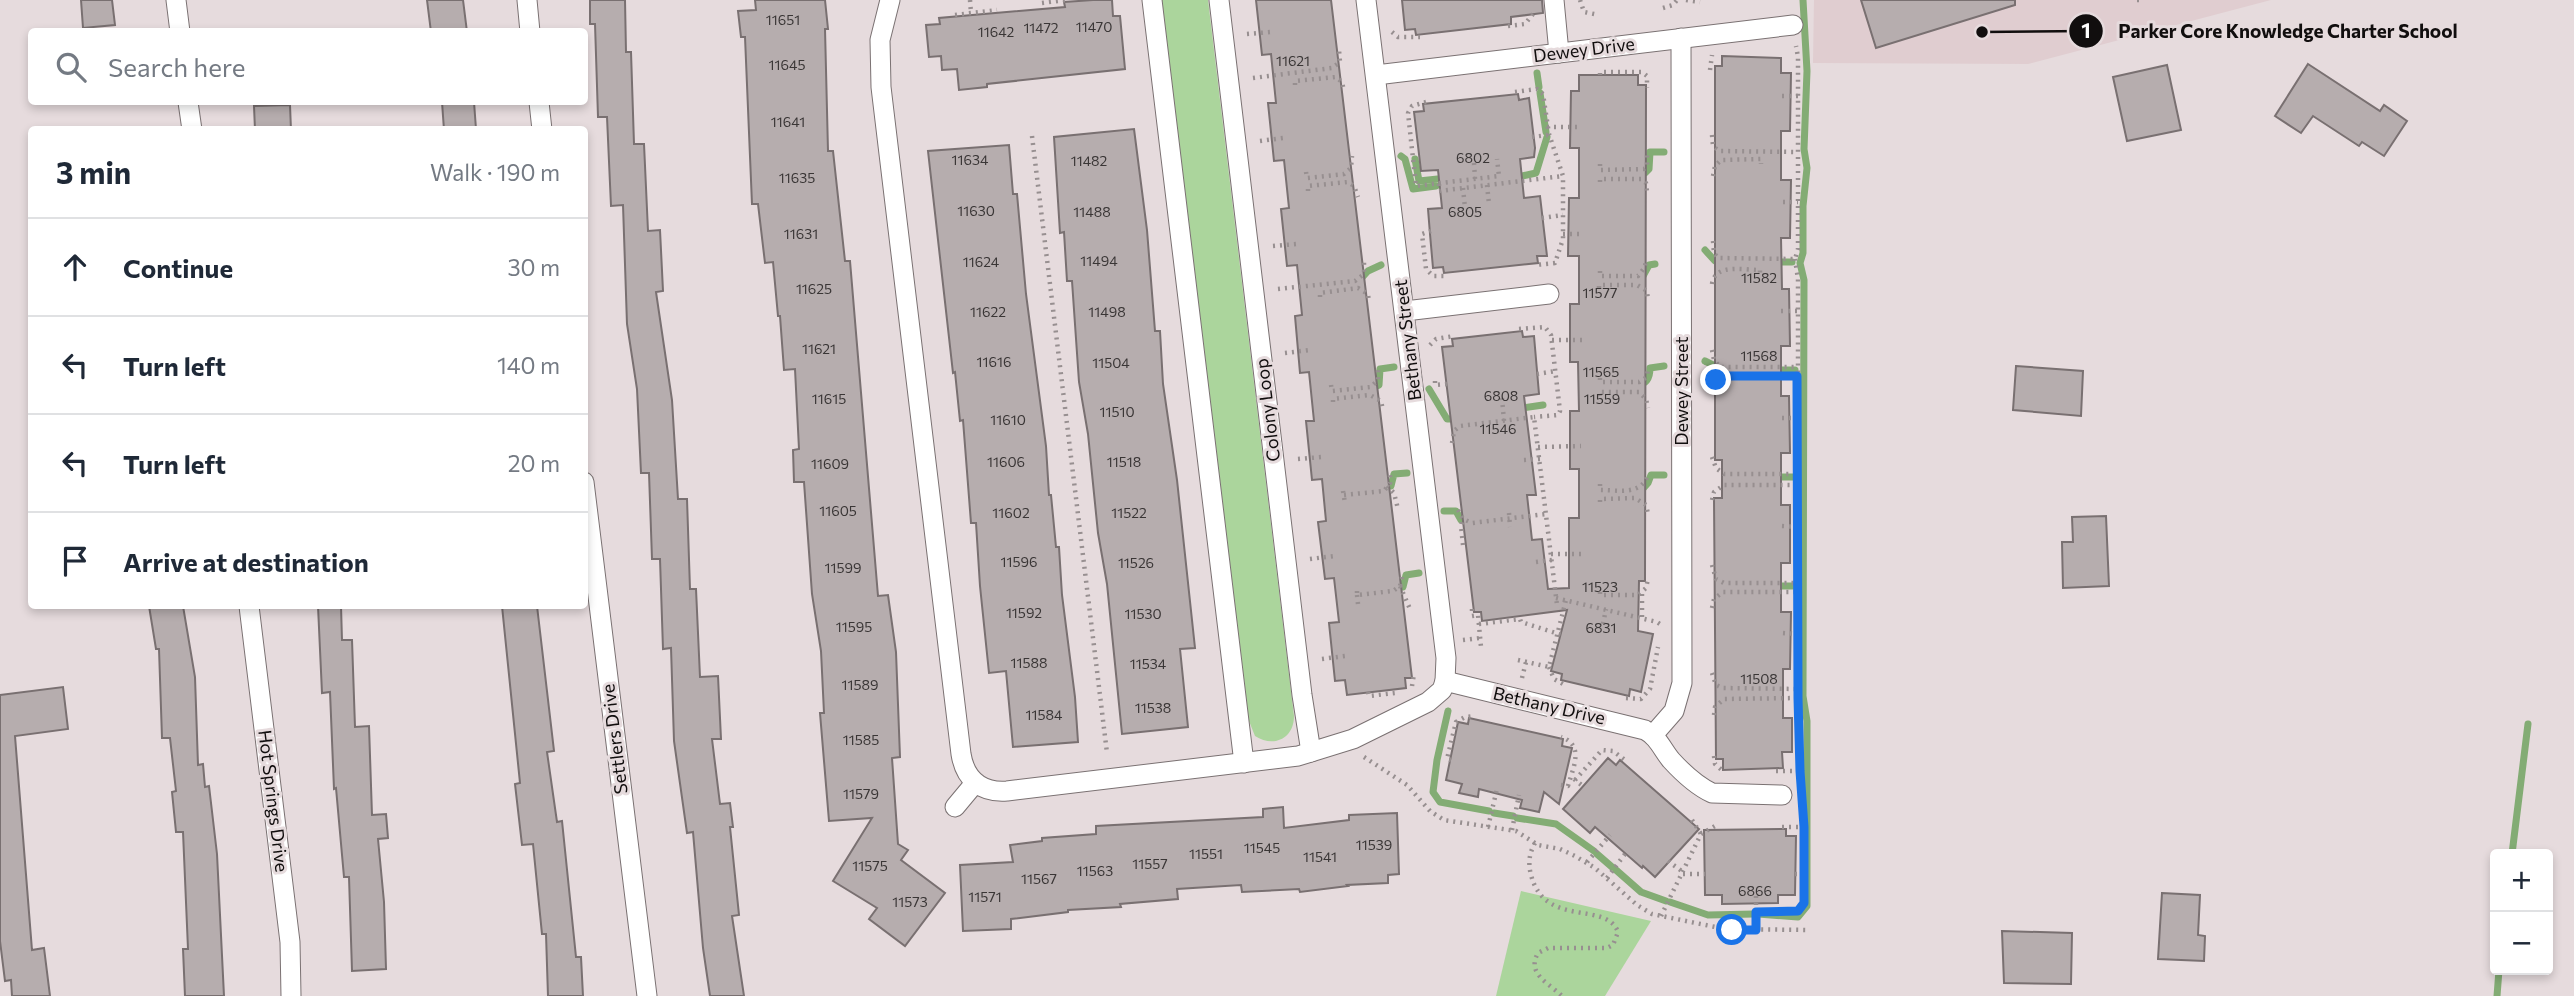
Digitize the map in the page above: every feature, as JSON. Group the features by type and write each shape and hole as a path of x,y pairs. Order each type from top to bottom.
{"street":[{"path":"176,0 180,28"},
{"path":"527,0 530,28"},
{"path":"890,0 880,40 881,87 964,770 975,783 993,791 1007,791 1244,763 1311,752 1353,739 1428,702 1438,694 1445,681"},
{"path":"1152,0 1244,763"},
{"name":"Colony Loop","path":"1219,0 1311,752"},
{"name":"Bethany Street","path":"1366,0 1446,658 1445,681"},
{"path":"1554,0 1559,52"},
{"name":"Dewey Drive","path":"1376,75 1793,25"},
{"name":"Dewey Street","path":"1653,735 1674,711 1682,683 1681,38"},
{"path":"188,105 191,126"},
{"path":"539,105 542,126"},
{"path":"1405,311 1549,294"},
{"name":"Settlers Drive","path":"588,515 647,996"},
{"name":"Hot Springs Drive","path":"249,609 290,942 291,996"},
{"name":"Bethany Drive","path":"1445,681 1632,726 1653,735"},
{"path":"1653,735 1672,761 1703,789 1712,793 1782,795"},
{"path":"955,807 975,783"}],"path":[{"path":"970,0 971,13"},
{"path":"1042,4 1062,0"},
{"path":"1580,0 1584,12 1599,15"},
{"path":"1663,8 1673,5 1677,0"},
{"path":"1686,0 1700,2"},
{"path":"956,15 997,10"},
{"path":"1508,26 1525,23 1533,13"},
{"path":"1392,29 1393,35 1398,37 1420,37"},
{"path":"1247,34 1270,32"},
{"path":"1253,78 1294,70 1335,67 1340,62 1339,50"},
{"path":"1756,912 1798,911 1804,903 1804,827 1798,698 1798,279 1795,259 1798,250 1798,50"},
{"path":"1600,75 1600,72 1642,72 1647,78 1647,88"},
{"path":"1295,85 1295,81 1336,77 1343,84 1344,91"},
{"path":"1536,81 1537,89"},
{"path":"1515,92 1537,89 1543,93 1547,127 1563,176 1563,234 1555,263 1535,265"},
{"path":"1782,96 1798,96"},
{"path":"1426,102 1414,105 1408,111 1416,186 1499,176 1497,159"},
{"path":"1547,127 1581,127"},
{"path":"1532,137 1549,134"},
{"path":"1712,135 1713,145 1719,151 1798,152"},
{"path":"1032,136 1107,753"},
{"path":"1260,141 1283,138"},
{"path":"1412,151 1419,151"},
{"path":"1600,164 1600,170 1644,169 1647,167 1647,152"},
{"path":"1306,172 1307,178 1344,174 1351,168 1352,156"},
{"path":"1713,176 1715,166 1721,160 1760,159 1760,164"},
{"path":"1474,163 1475,179"},
{"path":"1439,184 1440,191 1563,176"},
{"path":"1600,182 1600,179 1641,179 1647,185 1647,192"},
{"path":"1308,191 1308,186 1349,182 1354,186 1358,197"},
{"path":"1487,185 1489,204"},
{"path":"1463,188 1465,208"},
{"path":"1783,202 1798,202"},
{"path":"1542,218 1563,215"},
{"path":"1431,232 1422,234 1427,271 1433,276 1447,276"},
{"path":"1563,234 1582,233"},
{"path":"1713,241 1714,253 1718,258 1760,256 1795,259"},
{"path":"1273,246 1297,244"},
{"path":"1600,271 1600,276 1636,276 1645,267 1646,260"},
{"path":"1278,289 1359,279 1364,274 1364,262"},
{"path":"1712,284 1721,270 1760,270 1760,273"},
{"path":"1319,278 1320,285"},
{"path":"1599,288 1599,285 1637,285 1647,291 1648,302"},
{"path":"1320,297 1320,293 1358,288 1367,294 1369,303"},
{"path":"1782,311 1797,311"},
{"path":"1452,443 1453,432 1458,427 1558,415 1560,411 1556,372 1549,330 1545,327 1519,329"},
{"path":"1430,349 1433,340 1454,336"},
{"path":"1552,340 1582,340"},
{"path":"1285,353 1310,350"},
{"path":"1712,350 1714,360 1720,366 1797,367"},
{"path":"1601,378 1601,383 1639,383 1647,377 1648,368"},
{"path":"1331,385 1332,391 1371,387 1378,380 1378,369"},
{"path":"1537,374 1556,372"},
{"path":"1433,373 1435,385 1448,384"},
{"path":"1712,391 1712,385 1721,377 1797,376"},
{"path":"1600,396 1599,392 1637,392 1646,399 1648,408"},
{"path":"1333,402 1333,399 1373,395 1381,401 1383,410"},
{"path":"1500,422 1502,398"},
{"path":"1534,417 1557,605"},
{"path":"1782,418 1797,418"},
{"path":"1538,447 1581,446"},
{"path":"1298,459 1322,457"},
{"path":"1712,457 1721,473 1797,474"},
{"path":"1524,460 1540,459"},
{"path":"1600,484 1600,490 1637,489 1644,485 1648,474"},
{"path":"1345,503 1344,493 1381,491 1387,486 1390,475"},
{"path":"1712,500 1714,492 1724,485 1798,485"},
{"path":"1387,486 1396,496 1398,509"},
{"path":"1600,502 1600,499 1638,499 1646,505 1648,514"},
{"path":"1458,510 1463,519 1475,523 1509,516 1546,514"},
{"path":"1509,516 1510,527"},
{"path":"1463,519 1463,545"},
{"path":"1782,526 1798,527"},
{"path":"1536,562 1551,557 1581,554"},
{"path":"1310,559 1334,556"},
{"path":"1712,565 1714,576 1722,582 1798,583"},
{"path":"1358,604 1357,593 1393,591 1400,586 1402,577"},
{"path":"1642,618 1642,594 1648,579"},
{"path":"1400,586 1408,599 1410,609"},
{"path":"1600,592 1600,595 1642,594"},
{"path":"1712,608 1714,599 1722,593 1798,592"},
{"path":"1556,598 1659,622 1661,629"},
{"path":"1563,684 1554,679 1549,667 1560,634 1566,600"},
{"path":"1472,609 1472,616 1478,615 1481,646"},
{"path":"1603,624 1606,609"},
{"path":"1479,624 1520,617 1521,622 1560,634"},
{"path":"1783,633 1798,634"},
{"path":"1458,640 1480,638"},
{"path":"1626,698 1641,699 1647,694 1660,639"},
{"path":"1648,654 1657,656"},
{"path":"1322,659 1345,656"},
{"path":"1518,660 1549,667"},
{"path":"1520,685 1526,662"},
{"path":"1712,673 1716,685 1722,688 1798,689"},
{"path":"1368,692 1369,696 1406,692 1414,683 1414,674"},
{"path":"1714,715 1715,707 1724,699 1798,698"},
{"path":"1451,760 1447,760 1456,722 1474,716"},
{"path":"1562,737 1571,741 1576,748 1573,778"},
{"path":"1561,785 1568,786 1602,750 1613,751 1625,760"},
{"path":"1364,757 1407,785 1430,811 1444,820 1512,830 1524,834 1535,843 1560,849 1587,862 1641,908 1661,916 1725,929 1810,930"},
{"path":"1774,771 1800,771"},
{"path":"1573,778 1584,787"},
{"path":"1488,827 1497,789"},
{"path":"1512,830 1519,795"},
{"path":"1692,820 1701,834"},
{"path":"1661,916 1701,834 1715,826"},
{"path":"1782,827 1804,827"},
{"path":"1587,862 1610,835"},
{"path":"1535,843 1530,852 1529,869 1540,895 1553,906 1566,911 1606,918 1614,923 1618,932 1613,945 1607,948 1548,948 1538,953 1534,966 1538,976 1562,996"},
{"path":"1607,878 1628,850"},
{"path":"1668,861 1682,873 1705,874"},
{"path":"1795,874 1804,874"},
{"path":"1756,896 1756,930"}],"shaded area":[{"path":"1814,0 2271,0 2028,64 1813,63"}],"green space":[{"path":"1162,0 1208,0 1294,716 1290,731 1275,741 1262,740 1255,736 1249,721"},
{"path":"1521,891 1651,921 1605,996 1496,996"}],"building":[{"path":"81,0 112,0 115,25 83,28"},
{"path":"427,0 463,0 466,28 430,28"},
{"path":"590,0 625,0 626,52 631,52 634,144 644,144 648,231 660,230 663,291 656,292 672,400 678,499 687,499 690,589 696,589 700,677 718,676 721,739 712,739 720,804 730,803 733,827 730,827 739,915 732,916 744,996 710,996 693,832 687,833 674,741 671,648 663,649 660,559 652,559 649,473 641,473 637,389 627,324 623,205 611,206 607,117 598,117 595,24 590,24"},
{"path":"755,0 825,0 828,29 825,29 828,151 833,151 845,261 850,261 878,596 888,595 896,652 900,757 892,758 898,844 908,850 901,860 945,893 905,946 869,919 877,908 833,881 872,818 829,821 820,713 824,713 821,651 812,594 804,482 794,482 793,450 799,449 795,369 784,370 773,262 765,263 758,204 752,204 745,37 741,37 738,11 756,10"},
{"path":"1112,0 1113,16 1120,16 1125,69 987,84 987,87 959,90 957,69 942,70 941,56 929,57 926,25 940,24 939,18 1065,7 1064,2"},
{"path":"1256,0 1331,0 1412,678 1405,678 1406,688 1347,695 1345,680 1335,681 1329,623 1339,622 1334,578 1325,579 1318,522 1326,521 1322,479 1312,480 1306,421 1314,421 1309,372 1300,373 1295,316 1302,315 1297,265 1287,266 1281,209 1289,208 1284,160 1274,161 1268,103 1276,103 1271,54 1262,55"},
{"path":"1402,0 1542,0 1543,13 1511,17 1511,24 1416,35 1415,29 1405,30"},
{"path":"1861,0 2015,0 2015,5 1876,48"},
{"path":"1722,56 1781,58 1781,73 1791,73 1790,131 1781,131 1781,180 1791,180 1790,238 1781,238 1782,289 1789,289 1790,346 1781,346 1781,396 1789,396 1790,453 1781,453 1781,505 1790,505 1790,563 1781,563 1781,612 1791,612 1790,669 1783,669 1783,718 1792,718 1792,752 1782,752 1783,768 1723,770 1723,759 1716,759 1714,498 1722,498 1722,460 1715,460 1715,66 1722,66"},
{"path":"2308,64 2380,111 2384,105 2407,121 2384,156 2362,142 2359,146 2313,116 2301,133 2275,116"},
{"path":"2167,65 2181,130 2127,141 2113,77"},
{"path":"1579,75 1638,75 1638,85 1646,85 1645,581 1639,581 1638,631 1653,634 1641,692 1630,689 1629,696 1561,680 1562,674 1551,671 1567,610 1482,621 1481,612 1474,612 1442,347 1453,346 1452,339 1522,331 1523,337 1534,336 1539,394 1524,396 1536,495 1527,495 1532,540 1542,539 1548,589 1569,588 1569,518 1579,518 1579,469 1570,469 1570,411 1579,411 1578,362 1570,362 1570,304 1579,304 1579,256 1568,256 1569,198 1579,198 1579,148 1570,148 1571,91 1579,91"},
{"path":"1518,94 1519,100 1529,98 1535,148 1534,157 1520,159 1524,198 1540,196 1547,256 1537,256 1538,263 1444,273 1443,267 1433,268 1428,209 1442,208 1438,170 1421,171 1414,112 1424,111 1423,104"},
{"path":"290,105 291,126 255,126 254,106"},
{"path":"442,105 474,105 476,126 444,126"},
{"path":"1134,129 1147,230 1155,331 1160,331 1163,384 1177,480 1195,648 1180,649 1188,727 1122,734 1107,584 1079,382 1072,281 1067,281 1064,232 1060,233 1054,137"},
{"path":"1009,145 1046,446 1049,495 1056,547 1059,547 1078,742 1013,747 1006,671 989,673 976,523 971,523 963,420 960,421 955,372 953,373 928,151"},
{"path":"2016,366 2083,371 2081,416 2013,410"},
{"path":"2106,516 2109,586 2063,588 2062,542 2073,542 2072,517"},
{"path":"149,609 184,609 195,677 198,765 203,764 205,787 209,786 217,854 224,996 185,996 183,949 188,949 183,832 176,832 172,792 176,791 170,738 162,738 159,649 156,649"},
{"path":"318,609 341,609 342,640 352,640 355,727 369,726 372,815 386,814 388,838 378,839 384,902 386,969 352,971 349,877 344,877 336,788 334,789 330,692 322,693"},
{"path":"502,609 537,609 554,751 547,752 557,822 562,821 576,957 581,957 583,996 548,996 546,934 542,934 533,844 522,845 515,784 520,783"},
{"path":"63,687 68,729 15,736 32,950 44,948 50,996 12,996 11,980 5,981 0,941 0,695"},
{"path":"1469,718 1563,739 1562,746 1572,748 1559,804 1544,792 1539,812 1520,808 1522,800 1479,789 1478,797 1459,793 1462,784 1446,780 1458,722 1468,724"},
{"path":"1608,758 1616,765 1620,760 1699,829 1655,877 1595,827 1590,833 1563,809"},
{"path":"1283,807 1284,828 1349,820 1349,815 1397,813 1399,874 1388,875 1388,883 1347,885 1300,892 1299,889 1242,892 1241,885 1177,889 1178,899 1120,904 1121,907 1068,910 1011,919 1011,929 963,931 960,865 1013,862 1010,845 1042,841 1042,838 1096,834 1096,826 1263,817 1263,809"},
{"path":"1786,829 1786,836 1796,836 1795,895 1778,895 1778,903 1722,904 1722,895 1705,895 1704,830"},
{"path":"2162,893 2200,895 2198,935 2205,936 2204,961 2158,959"},
{"path":"2002,931 2072,933 2071,984 2004,983"}],"waterway":[{"path":"1758,914 1798,917 1807,906 1807,721 1803,696 1804,280 1800,263 1803,253 1803,206 1807,168 1804,149 1807,71 1803,0"},
{"path":"1537,73 1539,87"},
{"path":"1540,93 1546,132"},
{"path":"1513,178 1536,173 1547,137"},
{"path":"1638,173 1645,173 1649,169 1650,152 1664,152"},
{"path":"1401,156 1405,159 1413,189 1436,186"},
{"path":"1415,159 1419,181 1447,178"},
{"path":"1705,250 1715,261 1724,262"},
{"path":"1775,262 1792,262"},
{"path":"1643,276 1649,265 1655,264"},
{"path":"1357,283 1368,271 1381,265"},
{"path":"1705,361 1723,370"},
{"path":"1637,385 1648,379 1650,368 1664,366"},
{"path":"1370,389 1379,385 1380,369 1394,367"},
{"path":"1774,370 1795,370"},
{"path":"1429,389 1447,419 1458,419"},
{"path":"1516,409 1543,405"},
{"path":"1391,486 1394,474 1407,473"},
{"path":"1640,492 1651,475 1664,475"},
{"path":"1773,477 1795,477"},
{"path":"1444,511 1456,511 1461,520"},
{"path":"1403,587 1406,575 1419,573"},
{"path":"1771,586 1796,586"},
{"path":"1448,711 1433,792 1440,802 1489,811"},
{"path":"2513,849 2528,724"},
{"path":"1494,813 1513,816"},
{"path":"1517,818 1556,824 1594,851"},
{"path":"1597,854 1612,867"},
{"path":"1616,870 1641,892 1666,901"},
{"path":"1670,902 1708,915 1754,914"},
{"path":"2497,996 2499,975"}],"place":[{"name":"Parker Core Knowledge Charter School","path":"1982,32"}],"route":[{"path":"1716,380 1723,376 1797,376 1798,698 1804,827 1804,903 1798,911 1756,912 1756,930 1732,930"}]}
